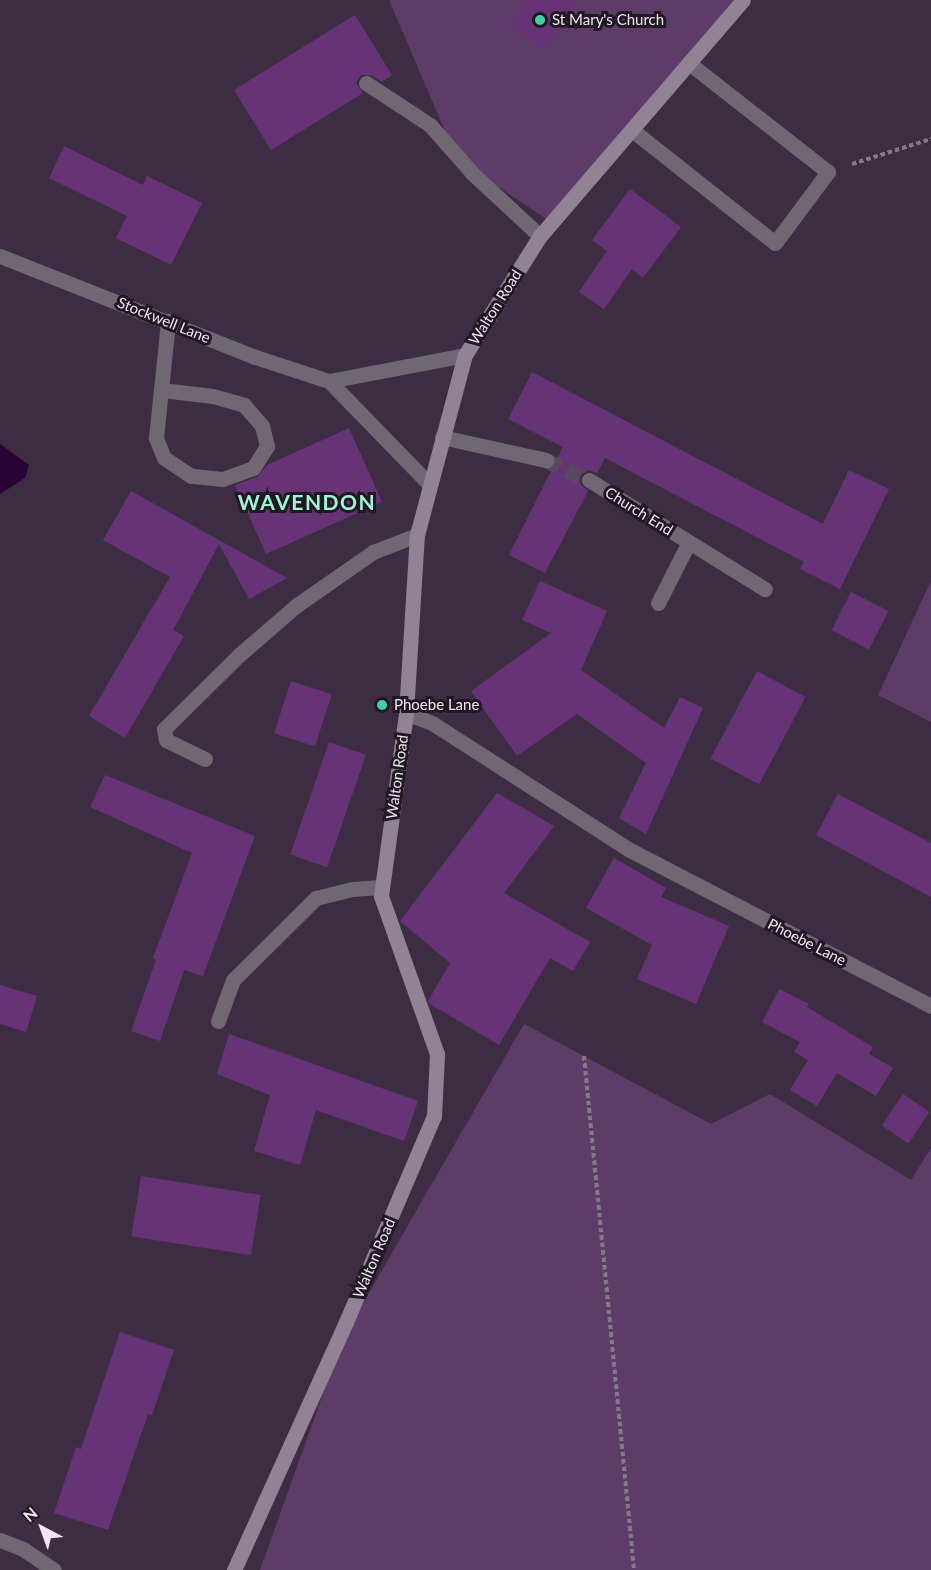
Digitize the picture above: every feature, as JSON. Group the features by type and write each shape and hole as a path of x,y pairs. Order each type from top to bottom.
{"street":[{"name":"Walton Road","path":"234,1570 346,1322 434,1116 437,1054 381,896 381,887 406,713 417,535 465,355 540,236 743,0"},
{"path":"632,129 775,243 828,172 689,63"},
{"path":"366,83 430,125 473,174 540,236"},
{"name":"Stockwell Lane","path":"0,256 252,356 329,381 429,484"},
{"path":"162,390 213,396 244,405 262,426 267,446 253,468 222,479 191,476 164,458 156,438 168,321"},
{"name":"Stockwell Lane","path":"329,381 465,355"},
{"path":"442,437 546,460"},
{"name":"Church End","path":"589,480 765,589"},
{"path":"205,759 166,740 164,729 239,655 297,605 373,552 417,535"},
{"name":"Church End","path":"658,603 689,542"},
{"name":"Phoebe Lane","path":"406,713 432,723 628,849 931,1006"},
{"path":"218,1021 233,980 316,898 352,889 381,887"},
{"path":"0,1540 23,1549 54,1570"}],"path":[{"path":"828,172 931,139"},
{"path":"584,1056 634,1570"}],"shaded area":[{"name":"St Mary's Church","path":"389,0 734,0 548,220 457,159"},
{"path":"0,444 29,465 25,478 0,494"},
{"path":"931,581 931,722 878,695"},
{"path":"524,1024 711,1124 770,1094 911,1180 931,1148 931,1570 260,1570 343,1338"}],"building":[{"name":"St Mary's Church","path":"527,0 580,0 545,50 510,25"},
{"path":"355,15 392,75 382,82 371,75 361,75 356,83 363,93 271,150 234,90"},
{"path":"64,146 143,185 147,176 202,203 171,265 116,238 127,216 49,178"},
{"path":"630,189 681,227 643,278 632,269 604,309 579,292 607,251 592,240"},
{"path":"532,372 823,524 849,470 889,489 840,589 800,569 804,562 605,458 597,473 589,470 580,475 580,484 588,491 545,573 509,555 563,447 508,419"},
{"path":"349,428 382,502 266,554 235,485 257,477 267,465"},
{"path":"131,491 287,578 249,599 219,544 173,630 184,636 125,738 89,716 170,577 103,540"},
{"path":"540,581 607,611 581,670 664,728 680,697 703,708 646,834 619,818 646,763 577,714 517,756 471,691 551,633 522,620"},
{"path":"851,592 888,611 869,649 831,630"},
{"path":"757,671 806,697 759,784 711,758"},
{"path":"291,681 332,694 315,747 274,733"},
{"path":"329,742 366,755 327,867 290,855"},
{"path":"105,775 255,836 203,976 184,970 160,1041 131,1031 156,960 153,958 192,853 90,807"},
{"path":"497,793 554,826 504,893 590,942 573,971 550,958 499,1045 430,1004 428,1001 450,963 400,921"},
{"path":"838,794 931,843 931,897 816,835"},
{"path":"614,858 666,888 661,897 729,926 696,1004 637,979 652,945 586,908"},
{"path":"0,985 37,996 26,1032 0,1024"},
{"path":"779,989 809,1004 807,1007 873,1047 869,1054 893,1068 876,1096 837,1073 817,1106 790,1090 808,1060 794,1052 800,1042 762,1022"},
{"path":"229,1034 418,1101 404,1141 316,1110 300,1165 254,1151 270,1095 217,1074"},
{"path":"903,1094 930,1112 908,1143 882,1126"},
{"path":"141,1176 261,1195 251,1255 131,1236"},
{"path":"120,1332 174,1350 152,1415 148,1414 108,1530 54,1513 76,1447 81,1449"}],"tunnel":[{"path":"546,460 589,480"}],"place":[{"name":"St Mary's Church","path":"540,20"},
{"name":"Phoebe Lane","path":"382,705"}],"district":[{"name":"WAVENDON","path":"307,502"}]}
